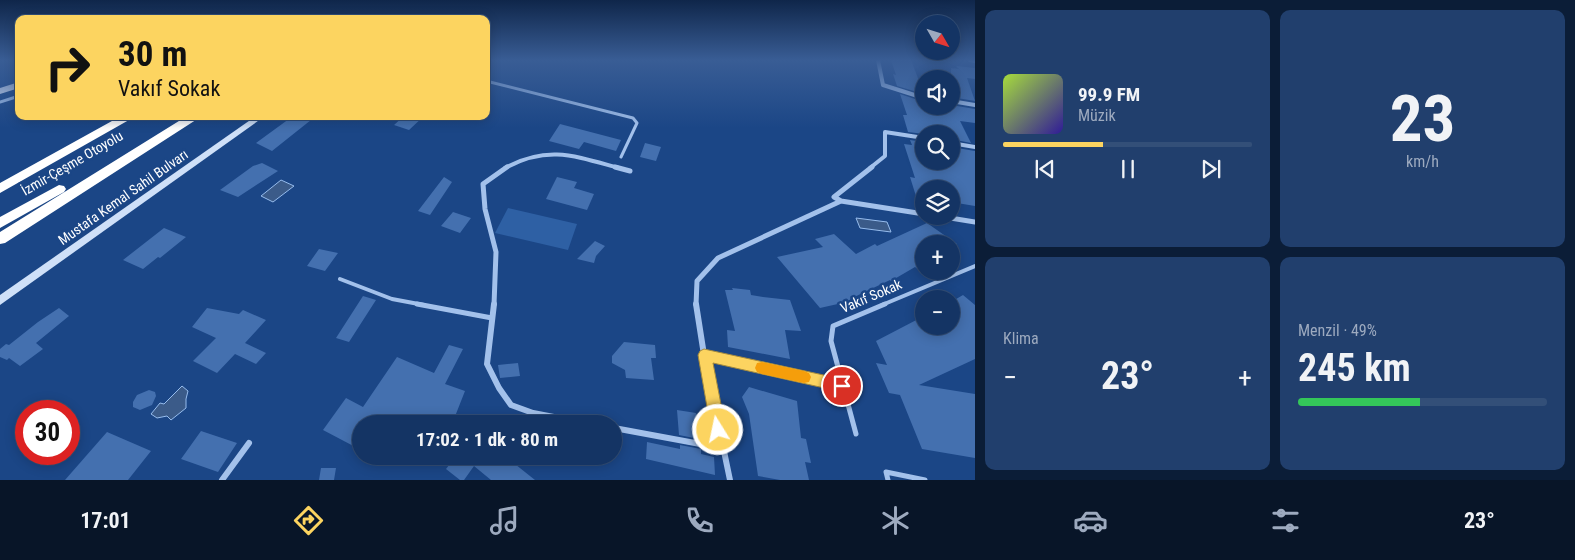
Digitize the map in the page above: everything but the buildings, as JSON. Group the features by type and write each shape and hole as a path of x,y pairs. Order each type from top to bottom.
{"highway":[{"name":"İzmir-Çeşme Otoyolu","path":"0,189 123,120"},
{"name":"İzmir-Çeşme Otoyolu","path":"0,223 180,120"},
{"path":"0,239 190,120"},
{"path":"0,178 45,154 97,134"}],"main road":[{"path":"0,91 15,86"},
{"name":"Mustafa Kemal Sahil Bulvarı","path":"0,301 255,120"}],"street":[{"path":"883,82 915,96"},
{"path":"960,102 975,105"},
{"path":"915,137 885,132 885,156 834,197 841,201 915,213"},
{"path":"960,144 975,147"},
{"path":"543,415 511,405 499,388 487,364 496,290 496,252 485,209 484,184 495,173 519,159 536,154 559,153 630,171"},
{"path":"730,480 704,355 696,306 697,281 718,258 841,201"},
{"path":"960,220 975,223"},
{"path":"704,355 842,386"},
{"path":"622,429 722,448"},
{"path":"222,480 250,443"}],"lane":[{"path":"492,82 632,118 636,123 620,157"},
{"path":"0,102 15,97"},
{"name":"Vakıf Sokak","path":"856,434 831,341 832,326 975,266"},
{"path":"340,279 392,299 492,318"},
{"path":"888,480 886,472 925,480"}],"shaded area":[{"path":"281,180 294,186 273,202 261,196"},
{"path":"508,208 577,224 568,250 495,233"},
{"path":"856,218 887,222 891,232 860,228"},
{"path":"182,386 188,391 186,408 171,420 167,416 157,418 151,414 160,403 164,404"}],"slow traffic":[{"path":"762,368 804,377"}],"route":[{"path":"718,430 704,355 842,386"}]}
